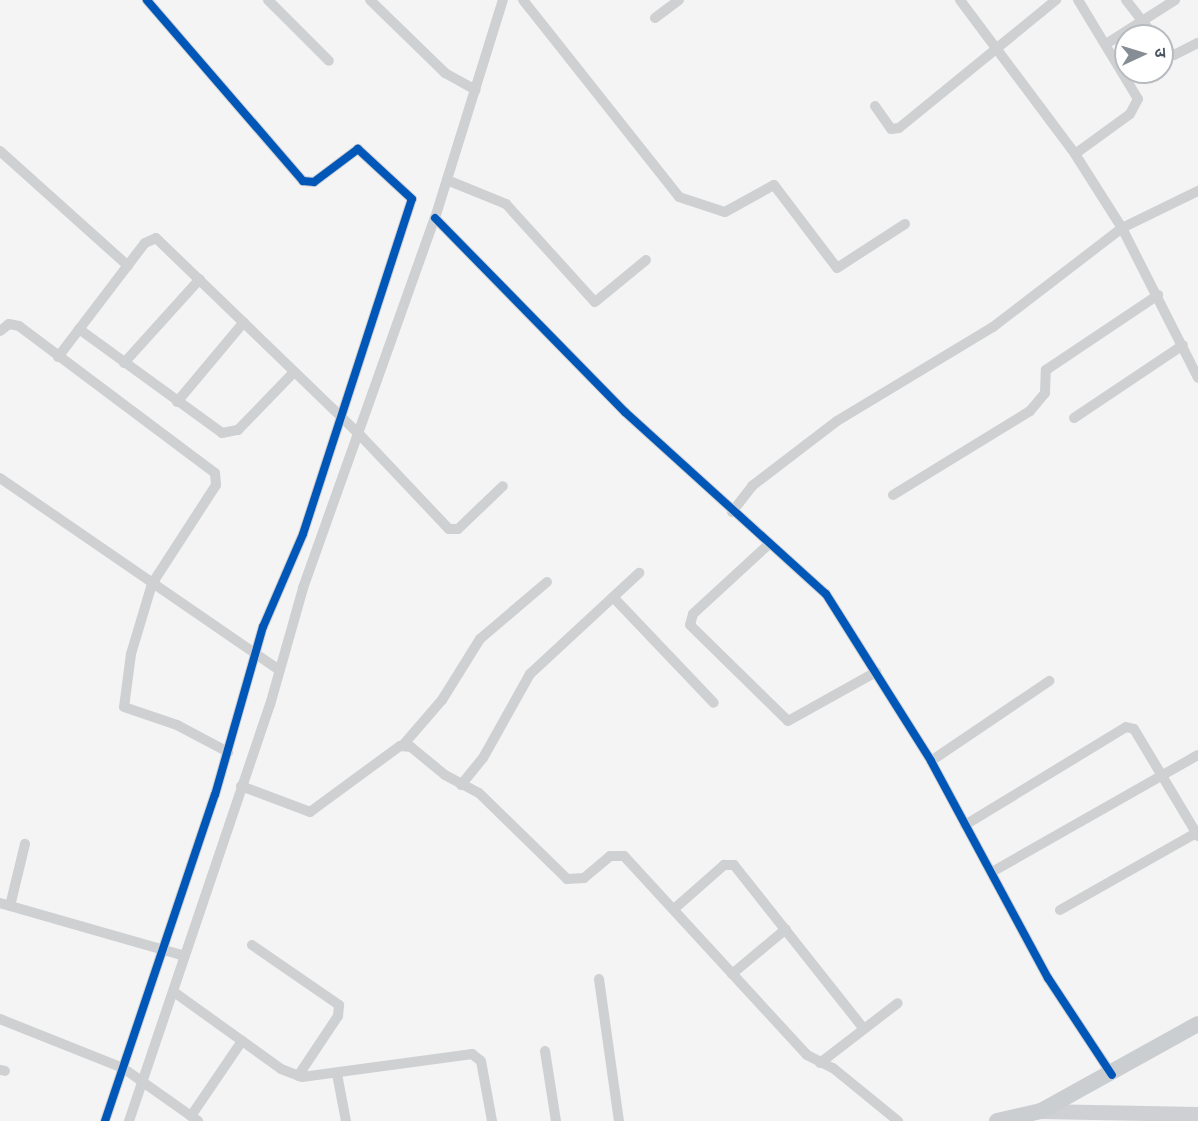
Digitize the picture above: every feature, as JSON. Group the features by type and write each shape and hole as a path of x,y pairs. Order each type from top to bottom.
{"main road":[{"path":"997,1121 1024,1118 1041,1111 1112,1075 1198,1023"}],"street":[{"path":"129,1121 132,1075 173,952 228,752 266,663 349,424 411,196 358,150 314,182 303,181 147,0"},
{"path":"268,0 329,61"},
{"path":"370,0 467,87"},
{"path":"105,1121 132,1075 174,992 173,952 241,786 266,663 303,534 435,218 447,180 467,87 503,0"},
{"path":"523,0 679,197 725,212 774,185 837,268 905,224"},
{"path":"655,18 679,0"},
{"path":"960,0 1075,154 1122,228 1158,295 1198,378"},
{"path":"875,106 891,129 899,128 995,46 1056,0"},
{"path":"1075,154 1136,108 1138,94 1078,0"},
{"path":"1126,0 1145,24"},
{"path":"1106,44 1175,0"},
{"path":"1174,55 1198,43"},
{"path":"0,151 128,266"},
{"path":"447,180 506,204 595,302 646,260"},
{"path":"732,512 752,486 829,427 993,327 1122,228 1198,191"},
{"path":"435,218 732,512 826,594 931,761 1048,978 1112,1075"},
{"path":"58,357 128,266 156,238 349,424 449,529 458,529 503,486"},
{"path":"124,363 200,279"},
{"path":"893,495 1030,411 1045,393 1046,370 1158,295"},
{"path":"177,402 244,322"},
{"path":"0,331 15,324 215,473 216,485 152,584 131,654 125,710 177,725 228,752"},
{"path":"79,329 177,402 230,434 294,372"},
{"path":"1074,418 1183,345"},
{"path":"0,478 266,663"},
{"path":"769,544 693,614 690,625 788,721 876,672"},
{"path":"461,785 483,758 530,674 639,573"},
{"path":"241,786 310,812 404,744 441,700 475,644 547,582"},
{"path":"613,597 714,703"},
{"path":"931,761 1049,681"},
{"path":"965,825 1123,727 1134,729 1197,834 1060,910"},
{"path":"404,744 461,785 486,798 557,874 584,878 610,856 624,856 732,974 820,1063 898,1121"},
{"path":"992,873 1198,755"},
{"path":"25,844 5,904 173,952"},
{"path":"674,909 730,863 786,929 864,1029"},
{"path":"732,974 786,929"},
{"path":"252,945 339,1005 338,1016 298,1076"},
{"path":"599,979 619,1121"},
{"path":"174,992 242,1041 298,1076 337,1074 472,1054 482,1061 492,1121"},
{"path":"820,1063 898,1003"},
{"path":"0,1018 132,1075 194,1119 242,1041"},
{"path":"545,1050 556,1121"},
{"path":"337,1074 345,1121"},
{"path":"1041,1111 1198,1114"}],"cycle path":[{"path":"105,1121 215,795 263,627 303,534 412,199 358,149 314,182 303,181 147,0"},
{"path":"435,218 625,412 826,594 931,761 1048,978 1112,1075"}]}
